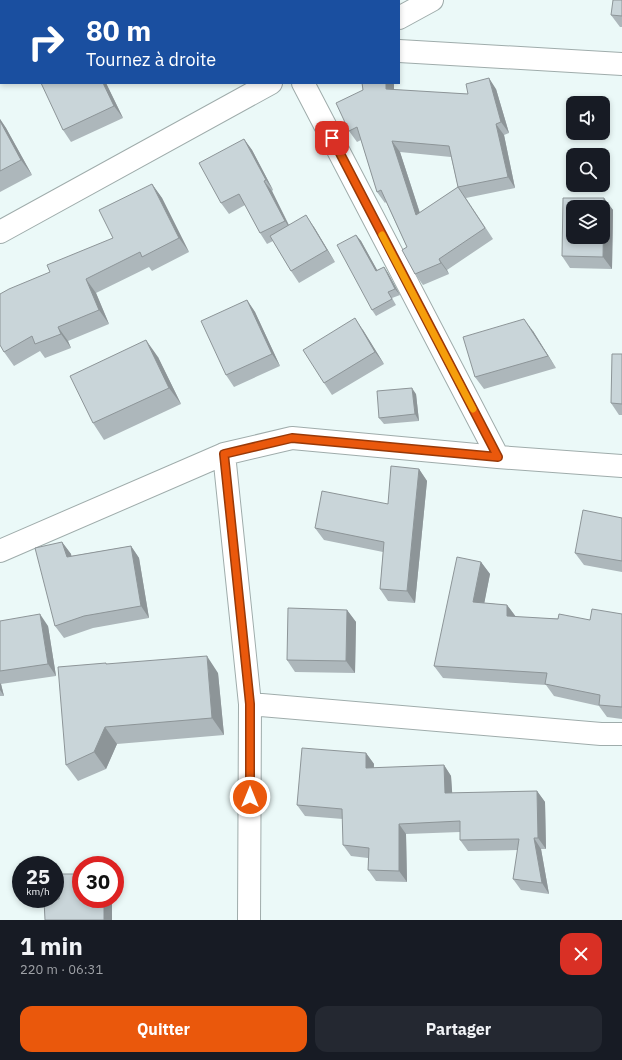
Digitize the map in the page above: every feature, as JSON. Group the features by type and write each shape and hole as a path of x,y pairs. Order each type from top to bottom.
{"street":[{"path":"400,17 432,0"},
{"path":"400,51 622,64"},
{"path":"0,232 269,84"},
{"path":"304,84 498,457"},
{"path":"0,551 224,454 292,438 498,457 622,466"},
{"path":"224,454 250,704 249,920"},
{"path":"250,704 602,734 622,734"}],"building":[{"path":"613,0 622,0 622,16 611,15"},
{"path":"489,78 501,122 496,124 508,177 458,187 485,228 439,259 441,263 415,274 402,250 407,247 381,190 377,192 357,127 349,131 336,103 363,90 362,84 386,84 386,89 468,94 466,84","holes":["392,141 449,146 458,187 416,215"]},
{"path":"41,84 103,84 114,106 63,130"},
{"path":"0,121 21,160 0,171"},
{"path":"244,139 266,180 264,181 285,221 260,233 239,194 221,203 199,163"},
{"path":"152,184 179,238 142,257 140,252 86,279 99,310 58,327 61,334 35,344 32,336 4,352 0,345 0,294 50,272 47,265 113,238 99,210"},
{"path":"563,198 604,198 604,200 566,200 566,244 603,244 603,257 562,256"},
{"path":"306,215 327,250 291,271 270,236"},
{"path":"356,235 376,271 384,267 395,289 388,292 392,299 372,310 337,245"},
{"path":"247,300 272,354 226,375 201,321"},
{"path":"355,318 375,352 324,383 303,350"},
{"path":"524,319 548,356 475,377 463,337"},
{"path":"146,340 169,388 93,423 70,376"},
{"path":"612,354 622,354 622,404 611,403"},
{"path":"412,388 415,414 379,418 377,391"},
{"path":"391,466 419,469 407,591 380,589 384,542 315,528 322,491 388,504"},
{"path":"583,510 622,518 622,561 575,553"},
{"path":"62,542 67,557 131,546 141,606 84,616 55,626 35,548"},
{"path":"457,557 481,562 473,602 507,605 507,616 558,619 559,614 590,620 592,609 622,614 622,707 599,705 600,695 545,684 547,673 434,666"},
{"path":"288,608 347,610 346,661 287,660"},
{"path":"40,614 48,664 0,671 0,621"},
{"path":"207,656 212,718 105,727 94,752 66,765 58,667"},
{"path":"302,748 366,753 366,768 444,765 445,793 537,791 538,838 534,838 542,883 513,879 519,839 460,840 460,821 399,824 399,871 368,870 369,848 343,845 342,809 297,805"},
{"path":"64,874 72,874 72,908 104,908 104,920 45,920 44,908 64,908"}],"slow traffic":[{"path":"382,235 473,409"}],"route":[{"path":"250,797 250,704 224,454 292,438 498,457 332,138"}]}
